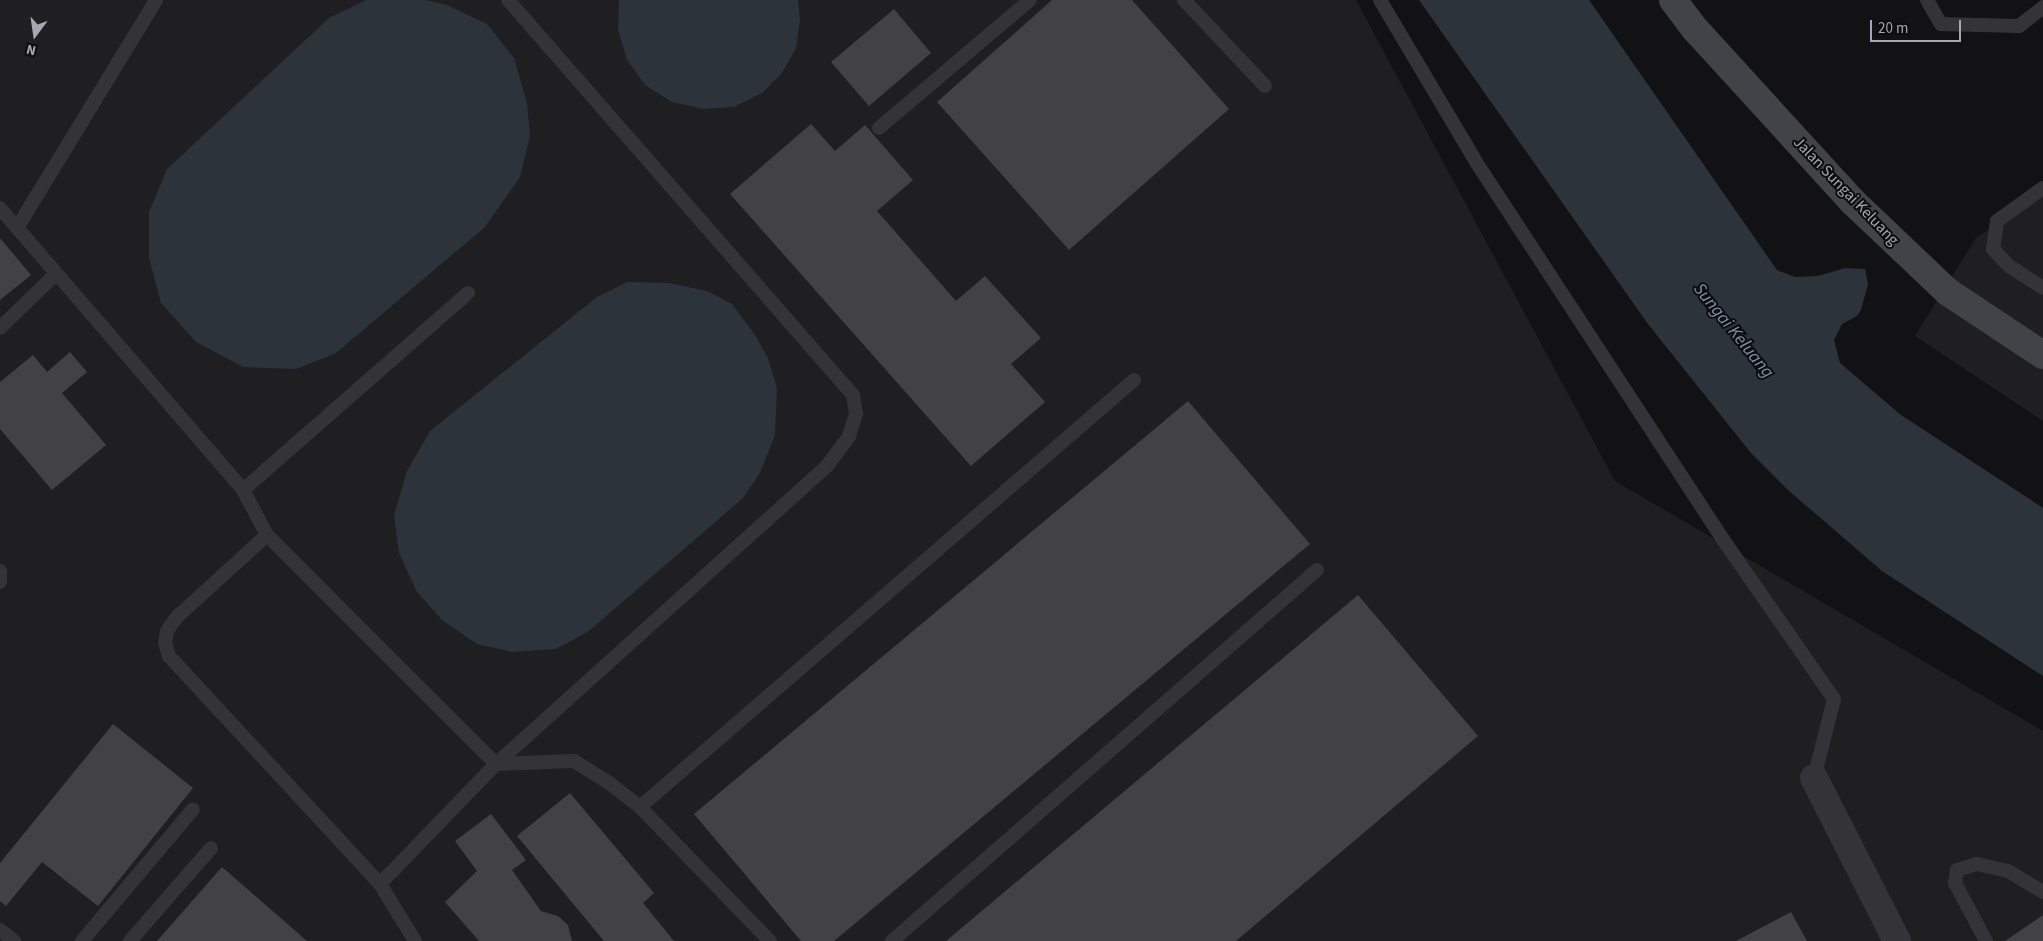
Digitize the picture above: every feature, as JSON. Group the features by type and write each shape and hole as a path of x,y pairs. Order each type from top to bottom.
{"street":[{"name":"Jalan Sungai Keluang","path":"1673,0 1695,29 1852,201 1948,292 2043,355"},
{"path":"1814,778 1897,941"}],"lane":[{"path":"17,228 156,0"},
{"path":"380,884 496,764 826,467 849,436 856,414 853,395 508,0"},
{"path":"878,128 1030,0"},
{"path":"1184,0 1265,86"},
{"path":"1380,0 1476,162 1722,538 1834,700 1814,778"},
{"path":"1927,0 1941,24 2019,26 2043,7"},
{"path":"2043,188 1997,221 1993,249 2009,266 2043,288"},
{"path":"0,208 243,490 267,535 496,764 574,762 608,782 640,807 770,941"},
{"path":"0,328 56,274"},
{"path":"243,490 468,293"},
{"path":"640,807 1134,380"},
{"path":"267,535 177,617 167,631 165,643 170,656 380,884 415,941"},
{"path":"892,941 1317,570"},
{"path":"0,571 0,582"},
{"path":"82,941 193,809"},
{"path":"130,941 211,848"},
{"path":"1986,941 1955,883 1957,870 1977,864 2008,871 2043,892"},
{"path":"0,930 14,941"}],"shaded area":[{"path":"0,0 1356,0 1615,481 2043,731 2043,941 0,941"},
{"path":"2043,192 2043,421 1915,336 1976,238"}],"water":[{"path":"366,0 425,0 447,5 487,24 514,58 527,103 530,136 520,177 485,227 336,353 296,369 243,367 196,342 161,303 149,258 149,212 167,169 329,18"},
{"path":"619,0 798,0 800,20 796,48 782,73 762,93 734,107 703,109 672,102 645,85 627,60 618,30"},
{"name":"Sungai Keluang","path":"1419,0 1589,0 1777,270 1795,277 1818,276 1845,268 1865,269 1868,284 1861,310 1857,316 1842,324 1834,340 1840,363 1901,415 2043,508 2043,676 1882,571 1788,490 1751,453 1648,324"},
{"path":"627,282 669,283 707,291 732,304 755,335 768,358 777,388 775,435 760,473 743,498 589,631 556,649 512,652 477,644 442,620 417,592 399,553 394,515 407,471 430,431 597,297"}],"building":[{"path":"1052,0 1132,0 1229,109 1069,250 937,102"},
{"path":"894,9 931,53 869,106 831,62"},
{"path":"811,124 835,151 865,125 913,180 877,211 956,301 985,276 1041,338 1011,364 1045,402 971,466 730,194"},
{"path":"0,238 31,275 0,300"},
{"path":"70,352 87,372 62,393 106,445 52,490 0,429 0,382 33,355 47,372"},
{"path":"1188,401 1310,544 834,941 801,941 694,814"},
{"path":"1358,595 1478,736 1236,941 946,941"},
{"path":"113,724 193,788 98,906 42,862 6,906 0,901 0,863"},
{"path":"570,793 654,893 643,903 674,941 604,941 517,836"},
{"path":"491,814 526,860 512,870 541,911 558,916 568,925 572,941 479,941 445,902 477,871 455,841"},
{"path":"222,867 307,941 157,941"},
{"path":"1791,912 1807,941 1736,941"},
{"path":"2043,915 2043,941 2005,941"}]}
